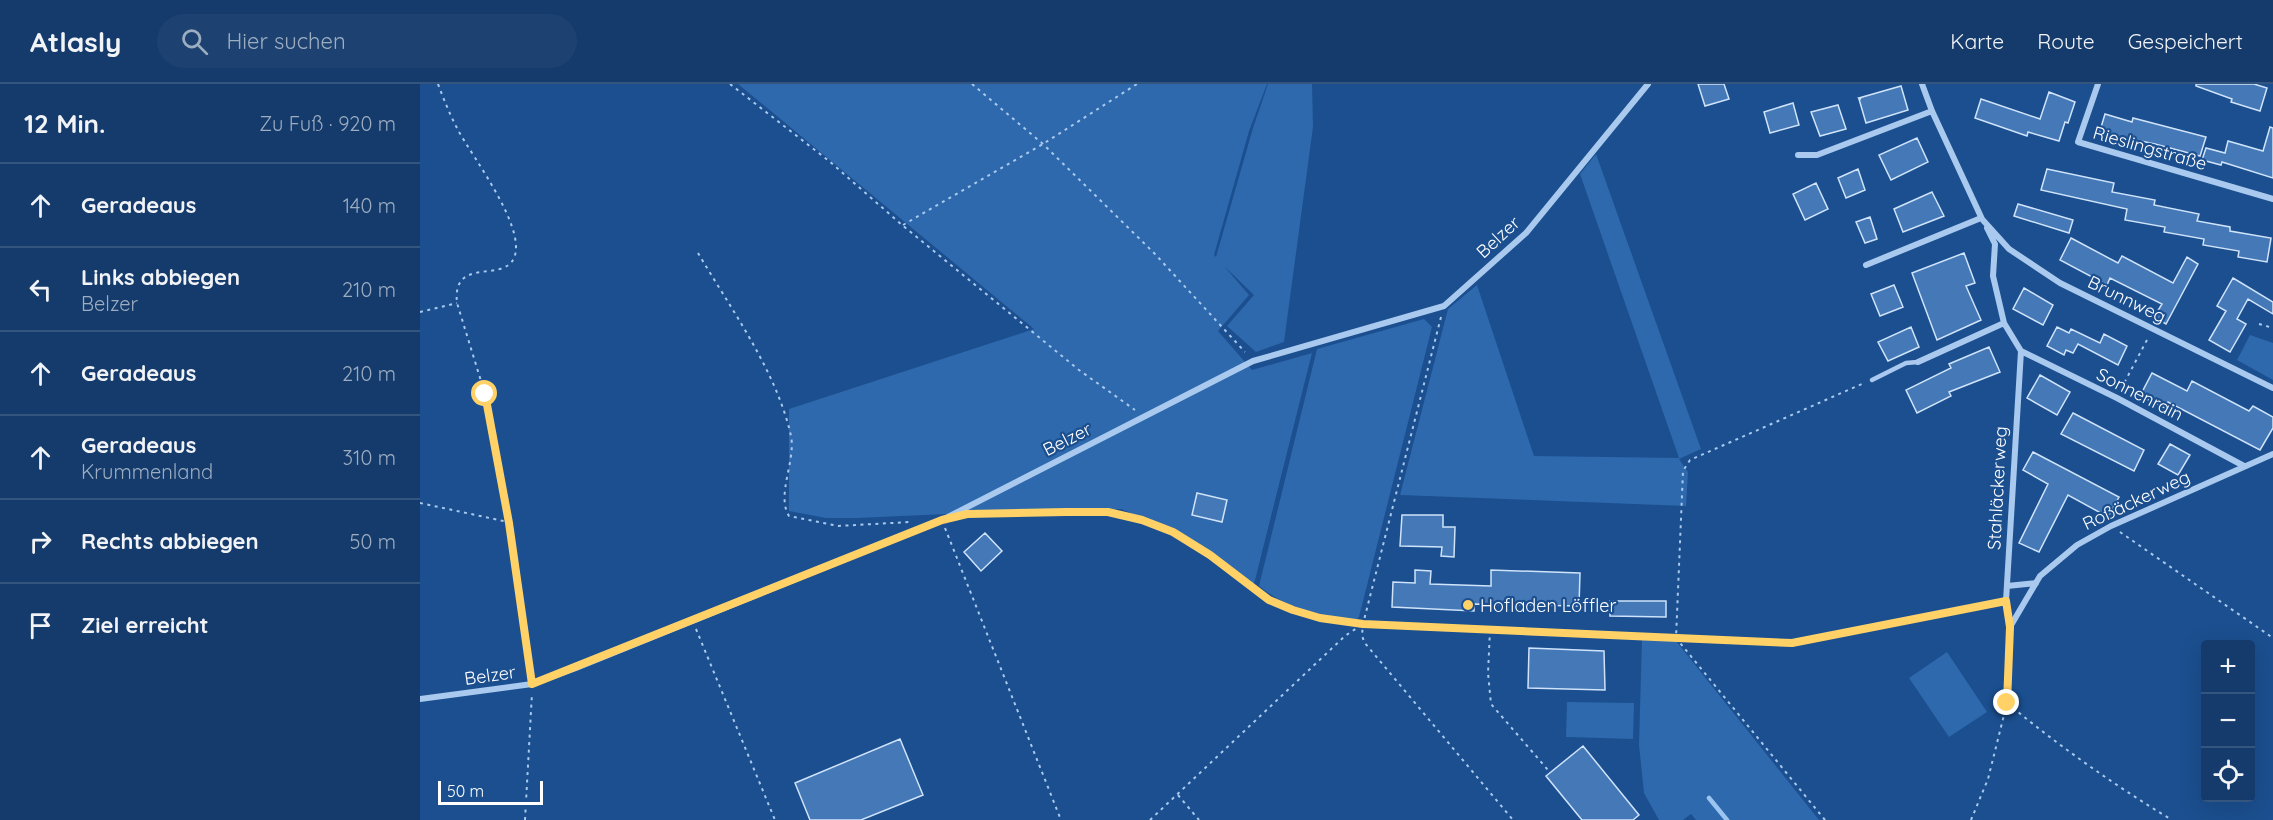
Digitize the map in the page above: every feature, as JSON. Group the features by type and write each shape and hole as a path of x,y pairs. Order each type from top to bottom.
{"street":[{"name":"Belzer","path":"420,699 532,684 942,520 1254,361 1444,306 1526,233 1648,84"},
{"name":"Brunnweg","path":"1922,84 1932,111 1995,244 1993,276 2004,323 2021,351"},
{"name":"Rieslingstraße","path":"2098,84 2078,142 2273,199"},
{"path":"1798,155 1817,155 1932,111"},
{"name":"Brunnweg","path":"1981,218 2009,249 2060,283 2273,388"},
{"path":"1866,265 1981,218"},
{"path":"1918,362 2004,323"},
{"name":"Sonnenrain","path":"2021,351 2117,398 2244,466"},
{"name":"Stahläckerweg","path":"2010,627 2006,601 2021,351"},
{"name":"Roßäckerweg","path":"2010,627 2040,576 2077,545 2111,526 2273,454"},
{"path":"2007,586 2036,583"}],"lane":[{"path":"1872,380 1906,363 1918,362"}],"path":[{"path":"438,84 459,133 498,196 515,237 514,257 510,263 504,267 469,274 459,283 456,294 485,394 509,523 532,684 525,820"},
{"path":"730,84 829,161 902,225 1079,370 1144,417"},
{"path":"972,84 1043,144 1155,254 1254,361"},
{"path":"902,225 1043,144 1137,84"},
{"path":"698,253 776,386 791,438 790,469 784,494 786,511 789,516 838,526 919,522"},
{"path":"420,312 457,303"},
{"path":"1444,306 1362,635 1364,642 1513,820"},
{"path":"2259,324 2273,328"},
{"path":"2117,398 2154,328"},
{"path":"1825,820 1676,638 1683,471 1690,460 1872,380"},
{"path":"420,503 509,523"},
{"path":"977,514 1108,512 1142,520 1183,538 1210,555 1269,600 1320,618 1363,624 1792,643 2006,601"},
{"path":"942,520 1061,820"},
{"path":"2111,526 2273,638"},
{"path":"693,621 775,820"},
{"path":"1150,820 1345,636 1363,624"},
{"path":"1971,820 1989,779 2007,703 2010,627"},
{"path":"1490,630 1488,673 1491,704 1548,770"},
{"path":"2007,703 2071,753 2172,820"},
{"path":"1178,795 1198,820"}],"shaded area":[{"path":"738,84 1267,84 1249,131 1214,255 1216,257 1268,84 1312,84 1313,127 1284,342 1256,352 1227,326 1254,295 1224,266 1249,295 1218,331 1252,370 1312,353 1254,584 1186,536 1121,509 1033,510 858,518 826,518 789,511 789,409 1034,329"},
{"path":"1596,154 1701,449 1679,459 1688,472 1686,506 1400,495 1448,309 1477,285 1534,456 1679,458 1580,174"},
{"path":"1424,319 1432,327 1359,617 1356,620 1330,616 1293,606 1259,586 1317,349"},
{"path":"2250,335 2273,343 2273,380 2237,360"},
{"path":"1642,639 1676,641 1819,820 1696,820 1691,814 1683,820 1659,820 1644,793 1639,745"},
{"path":"1947,652 1987,712 1949,737 1909,678"},
{"path":"1567,702 1634,703 1633,739 1566,737"}],"building":[{"path":"1698,84 1724,84 1729,99 1705,106"},
{"path":"2196,84 2254,84 2267,88 2260,111 2231,102 2232,99 2196,86"},
{"path":"1901,86 1908,110 1866,123 1859,98"},
{"path":"2049,92 2075,102 2059,141 2028,132 2027,136 1975,118 1981,99 2040,119"},
{"path":"1793,103 1799,125 1770,133 1764,112"},
{"path":"1838,105 1846,129 1820,136 1811,112"},
{"path":"2105,114 2132,122 2133,118 2206,137 2200,156 2155,144 2127,138 2126,141 2099,134"},
{"path":"2270,127 2273,128 2273,178 2222,162 2221,165 2202,160 2206,148 2225,153 2228,141 2263,151"},
{"path":"1917,138 1928,162 1891,180 1879,155"},
{"path":"1858,169 1865,190 1846,198 1838,178"},
{"path":"2047,169 2114,183 2112,192 2155,200 2154,205 2199,214 2197,221 2230,227 2230,231 2271,238 2267,262 2238,257 2239,251 2203,245 2204,239 2164,232 2165,227 2125,220 2127,209 2041,190"},
{"path":"1816,183 1828,209 1805,220 1793,194"},
{"path":"1932,192 1944,216 1903,232 1894,209"},
{"path":"2018,204 2073,220 2069,233 2014,216"},
{"path":"1870,217 1877,239 1865,243 1856,222"},
{"path":"2071,238 2118,263 2122,256 2173,283 2187,257 2198,264 2166,324 2154,317 2162,304 2110,278 2107,285 2060,260"},
{"path":"1964,253 1975,283 1966,286 1981,320 1937,340 1912,273"},
{"path":"2233,278 2273,302 2273,314 2248,299 2237,319 2246,324 2230,352 2209,340 2226,311 2217,306"},
{"path":"1894,285 1903,307 1880,316 1871,294"},
{"path":"2024,288 2053,305 2043,325 2013,309"},
{"path":"1911,327 1919,347 1888,361 1878,342"},
{"path":"2057,327 2069,333 2071,329 2100,343 2104,334 2127,346 2118,365 2078,344 2073,353 2066,350 2064,355 2047,346"},
{"path":"1989,347 2000,372 1949,392 1951,396 1917,413 1906,390 1951,368 1949,364"},
{"path":"2152,373 2187,391 2192,381 2249,411 2253,406 2273,417 2273,428 2260,450 2168,402 2165,408 2140,396"},
{"path":"2040,375 2070,392 2057,415 2027,398"},
{"path":"2073,413 2144,450 2134,471 2061,434"},
{"path":"2170,444 2190,455 2178,475 2158,464"},
{"path":"2033,452 2119,497 2108,517 2068,495 2039,552 2019,543 2048,484 2023,470"},
{"path":"1197,493 1227,500 1222,522 1192,515"},
{"path":"1402,515 1443,515 1443,527 1455,527 1454,557 1441,556 1442,547 1400,546"},
{"path":"985,533 1002,551 981,571 964,552"},
{"path":"1415,570 1431,571 1430,584 1491,586 1491,570 1580,573 1579,606 1474,604 1474,611 1392,607 1393,582 1415,583"},
{"path":"1610,601 1666,601 1666,617 1610,616"},
{"path":"1529,648 1604,651 1605,690 1528,688"},
{"path":"900,739 923,795 861,820 810,820 795,783"},
{"path":"1583,746 1639,815 1633,820 1582,820 1546,776"}],"waterway":[{"path":"1709,798 1727,820"}],"place":[{"name":"Hofladen Löffler","path":"1468,605"}],"route":[{"path":"485,394 509,523 532,684 942,520 967,514 1108,512 1142,520 1173,532 1210,555 1269,600 1320,618 1363,624 1792,643 2006,601 2010,627 2007,703"}]}
